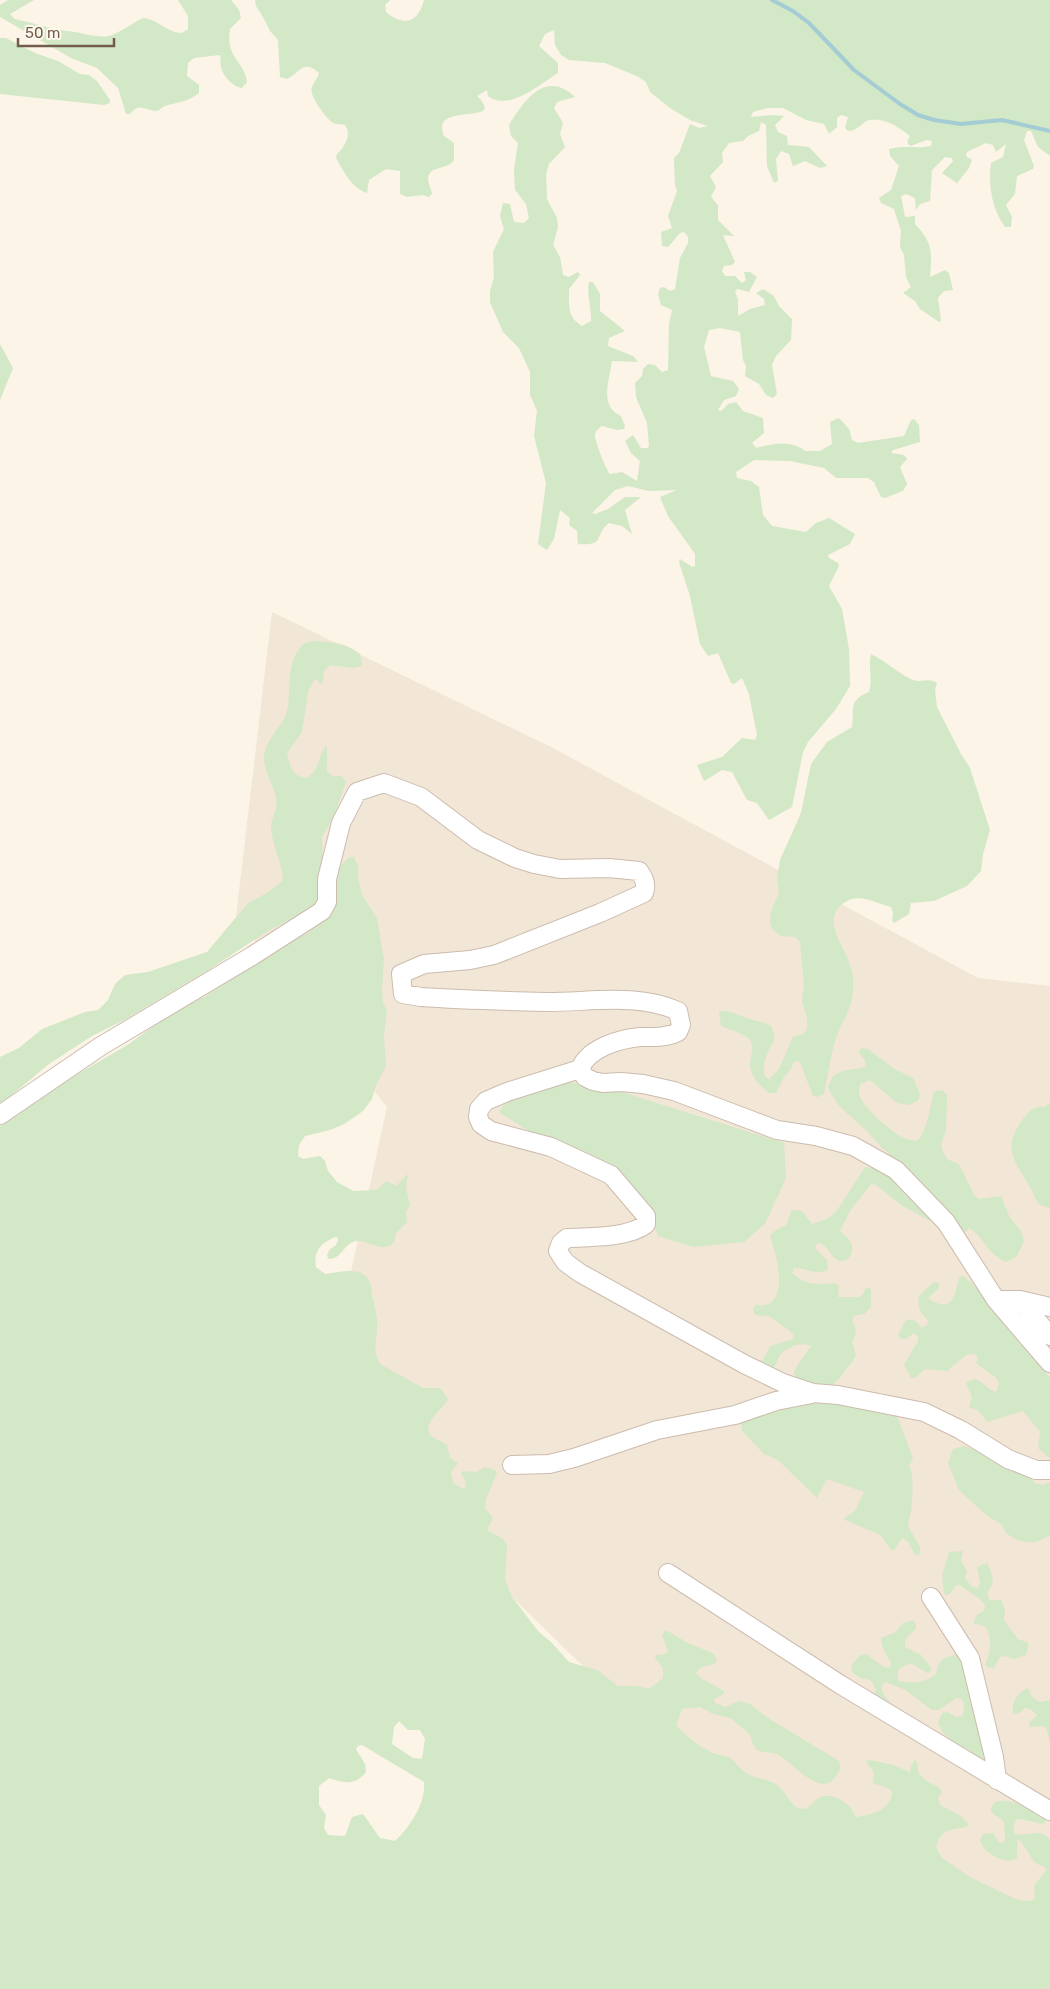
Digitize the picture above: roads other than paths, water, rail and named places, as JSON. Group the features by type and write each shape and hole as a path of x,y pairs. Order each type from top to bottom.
{"street":[{"path":"0,1115 101,1046 260,952 322,911 327,902 327,879 341,823 357,792 384,783 421,797 478,840 515,858 560,869 609,868 639,871 645,879 646,887 644,893 600,914 494,955 470,960 424,964 401,974 403,994 421,997 549,1002 639,1001 664,1005 678,1011 681,1025 678,1032 670,1036 638,1038 600,1048 586,1057 580,1069 507,1092 486,1101 479,1109 478,1117 482,1124 491,1131 551,1147 611,1175 646,1216 646,1224 638,1230 616,1234 567,1238 561,1243 558,1251 565,1262 580,1273 744,1364 783,1383 813,1393 838,1395 924,1412 960,1430 1008,1459 1036,1470 1050,1470"},
{"path":"580,1069 585,1076 603,1084 621,1082 674,1091 777,1130 816,1136 853,1146 896,1170 946,1222 996,1300 1050,1363"},
{"path":"996,1300 1020,1300 1050,1307"},
{"path":"1020,1300 1050,1336"},
{"path":"512,1465 549,1464 574,1458 657,1430 735,1415 776,1401 813,1393"},
{"path":"668,1573 841,1685 1050,1811"},
{"path":"931,1597 970,1658 994,1757 997,1780"}],"waterway":[{"path":"772,0 793,11 809,23 854,70 918,115 934,120 961,124 1002,120 1050,131"}]}
